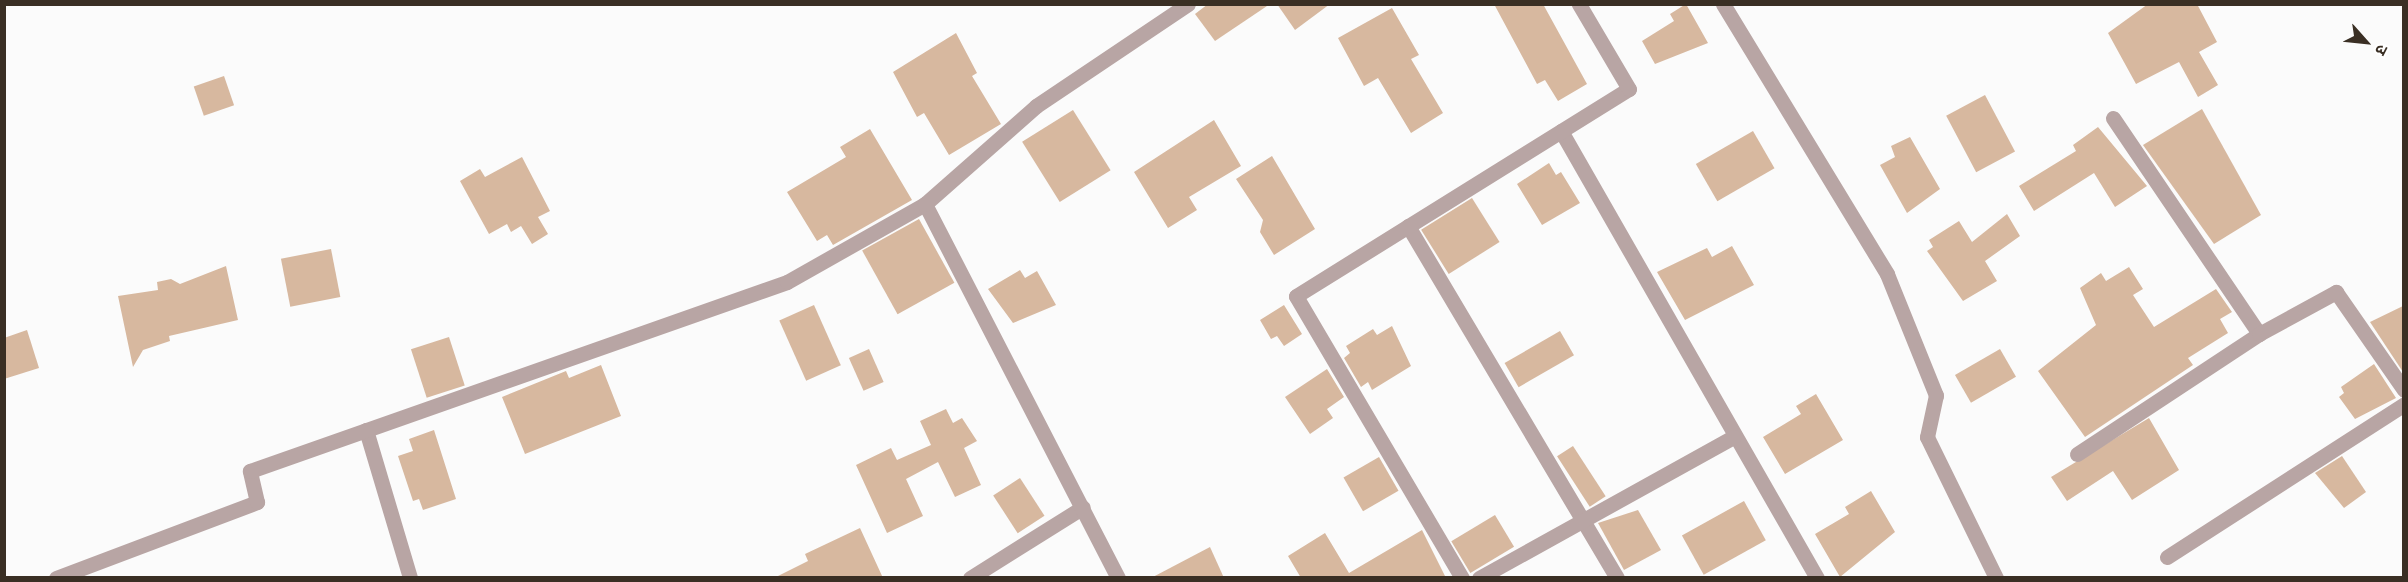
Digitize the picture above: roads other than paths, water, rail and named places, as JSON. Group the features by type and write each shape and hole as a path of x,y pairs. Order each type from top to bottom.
{"street":[{"path":"56,578 257,502 250,471 787,282 925,204 1036,106 1188,4"},
{"path":"1462,578 1296,297 1629,89 1579,4"},
{"path":"1723,4 1887,274 1936,394 1927,437 1996,578"},
{"path":"2113,118 2259,334"},
{"path":"1561,131 1733,437 1817,578"},
{"path":"925,204 1118,578"},
{"path":"1408,226 1586,521 1617,578"},
{"path":"2077,454 2259,334 2336,292 2403,390"},
{"path":"2167,557 2403,404"},
{"path":"366,430 410,578"},
{"path":"1479,578 1586,521 1733,437"},
{"path":"970,578 1083,507"}]}
